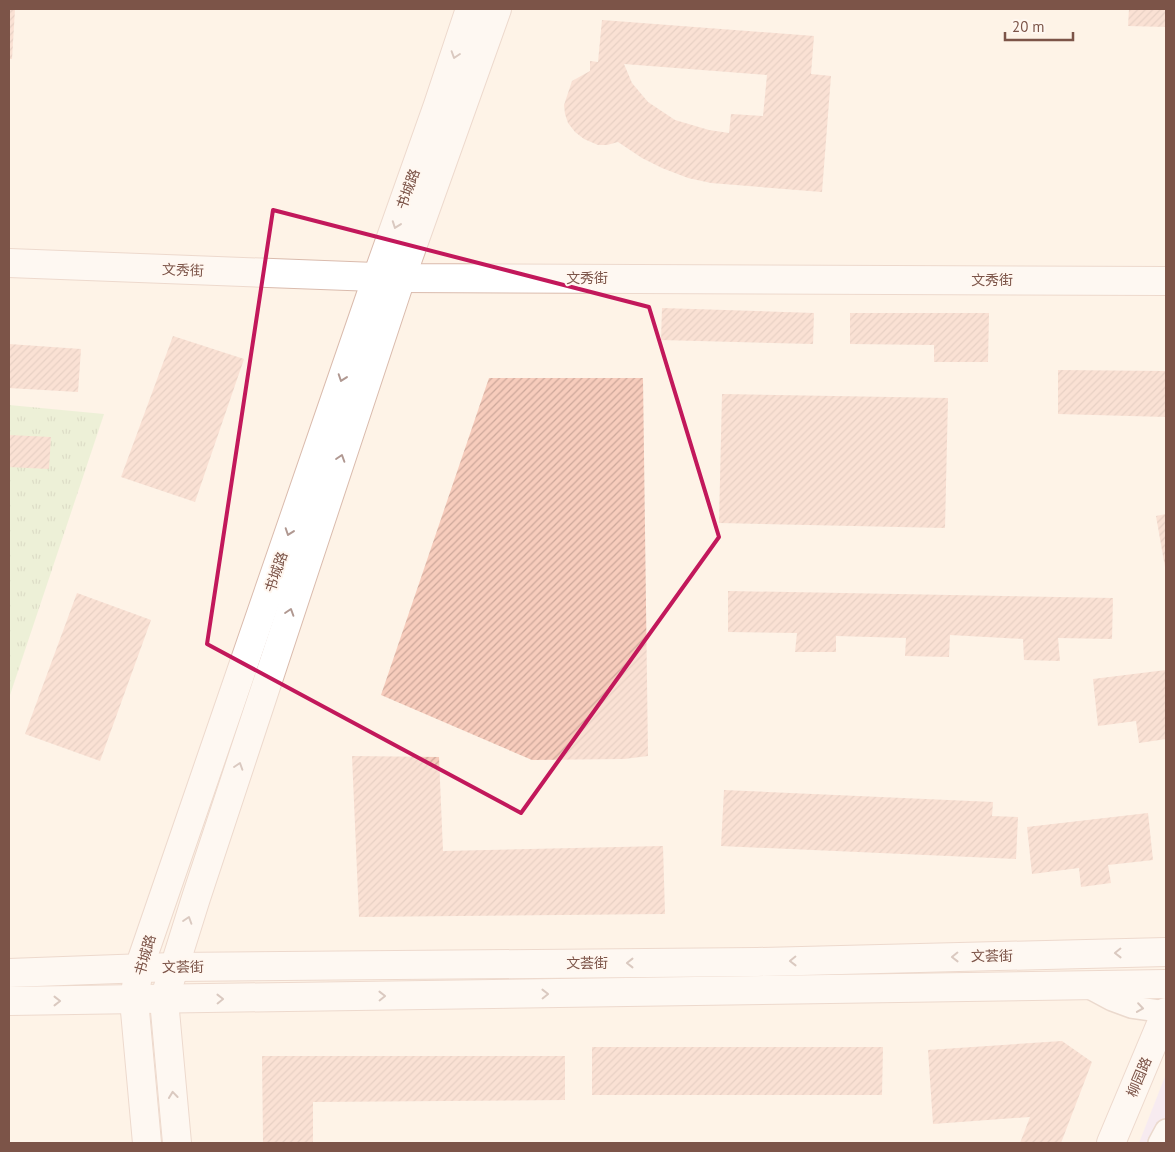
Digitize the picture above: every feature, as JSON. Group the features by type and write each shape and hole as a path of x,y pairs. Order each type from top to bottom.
{"main road":[{"name":"书城路","path":"178,1143 164,1000 389,278 438,105 470,9"},
{"name":"书城路","path":"147,1143 134,1000 139,968 389,278 497,9"},
{"name":"文秀街","path":"9,263 389,278 1166,280"},
{"name":"文荟街","path":"9,973 173,967 757,962 1166,952"},
{"path":"9,1001 1166,984"},
{"name":"柳园路","path":"1111,1143 1166,1012"}],"street":[{"path":"1083,985 1112,1000 1131,1007 1166,1012"},
{"path":"1159,1143 1166,1130"}],"highlighted area":[{"path":"273,210 649,307 719,537 521,813 207,644"}],"shaded area":[{"path":"1166,1074 1166,1143 1139,1143"}],"green space":[{"path":"9,405 104,414 9,698"}],"building":[{"path":"9,9 15,9 12,59 9,59"},
{"path":"1129,9 1166,9 1166,27 1128,26"},
{"path":"602,20 814,36 811,74 831,76 822,192 711,183 688,178 642,158 618,142 598,145 584,139 568,123 564,105 572,81 590,71 590,61 598,62","holes":["624,64 767,75 763,116 731,114 729,133 709,130 675,120 648,102 632,83"]},
{"path":"662,308 814,313 813,344 661,340"},
{"path":"850,313 989,313 988,362 934,362 934,345 850,344"},
{"path":"173,336 244,359 195,502 121,477"},
{"path":"9,344 81,349 78,392 9,388"},
{"path":"1058,370 1166,371 1166,417 1058,414"},
{"path":"489,378 643,378 648,756 624,759 532,760 381,695"},
{"path":"722,394 948,398 945,528 719,523"},
{"path":"9,435 51,437 49,469 9,467"},
{"path":"1166,514 1166,567 1165,567 1156,516"},
{"path":"728,591 1113,598 1112,639 1058,638 1060,661 1024,660 1023,639 950,635 949,657 905,656 906,638 836,636 836,652 795,652 797,633 728,632"},
{"path":"77,593 151,620 100,761 25,734"},
{"path":"1166,670 1166,739 1139,743 1136,721 1098,726 1093,679"},
{"path":"352,756 439,757 443,851 663,846 665,914 359,917"},
{"path":"724,790 993,802 992,816 1018,817 1016,859 721,846"},
{"path":"1148,813 1153,860 1108,865 1111,883 1081,887 1079,868 1032,874 1027,827"},
{"path":"1062,1041 1092,1062 1061,1143 1020,1143 1030,1117 933,1124 928,1050"},
{"path":"592,1047 883,1047 882,1095 592,1095"},
{"path":"262,1056 565,1056 565,1100 313,1102 313,1143 263,1143"}]}
